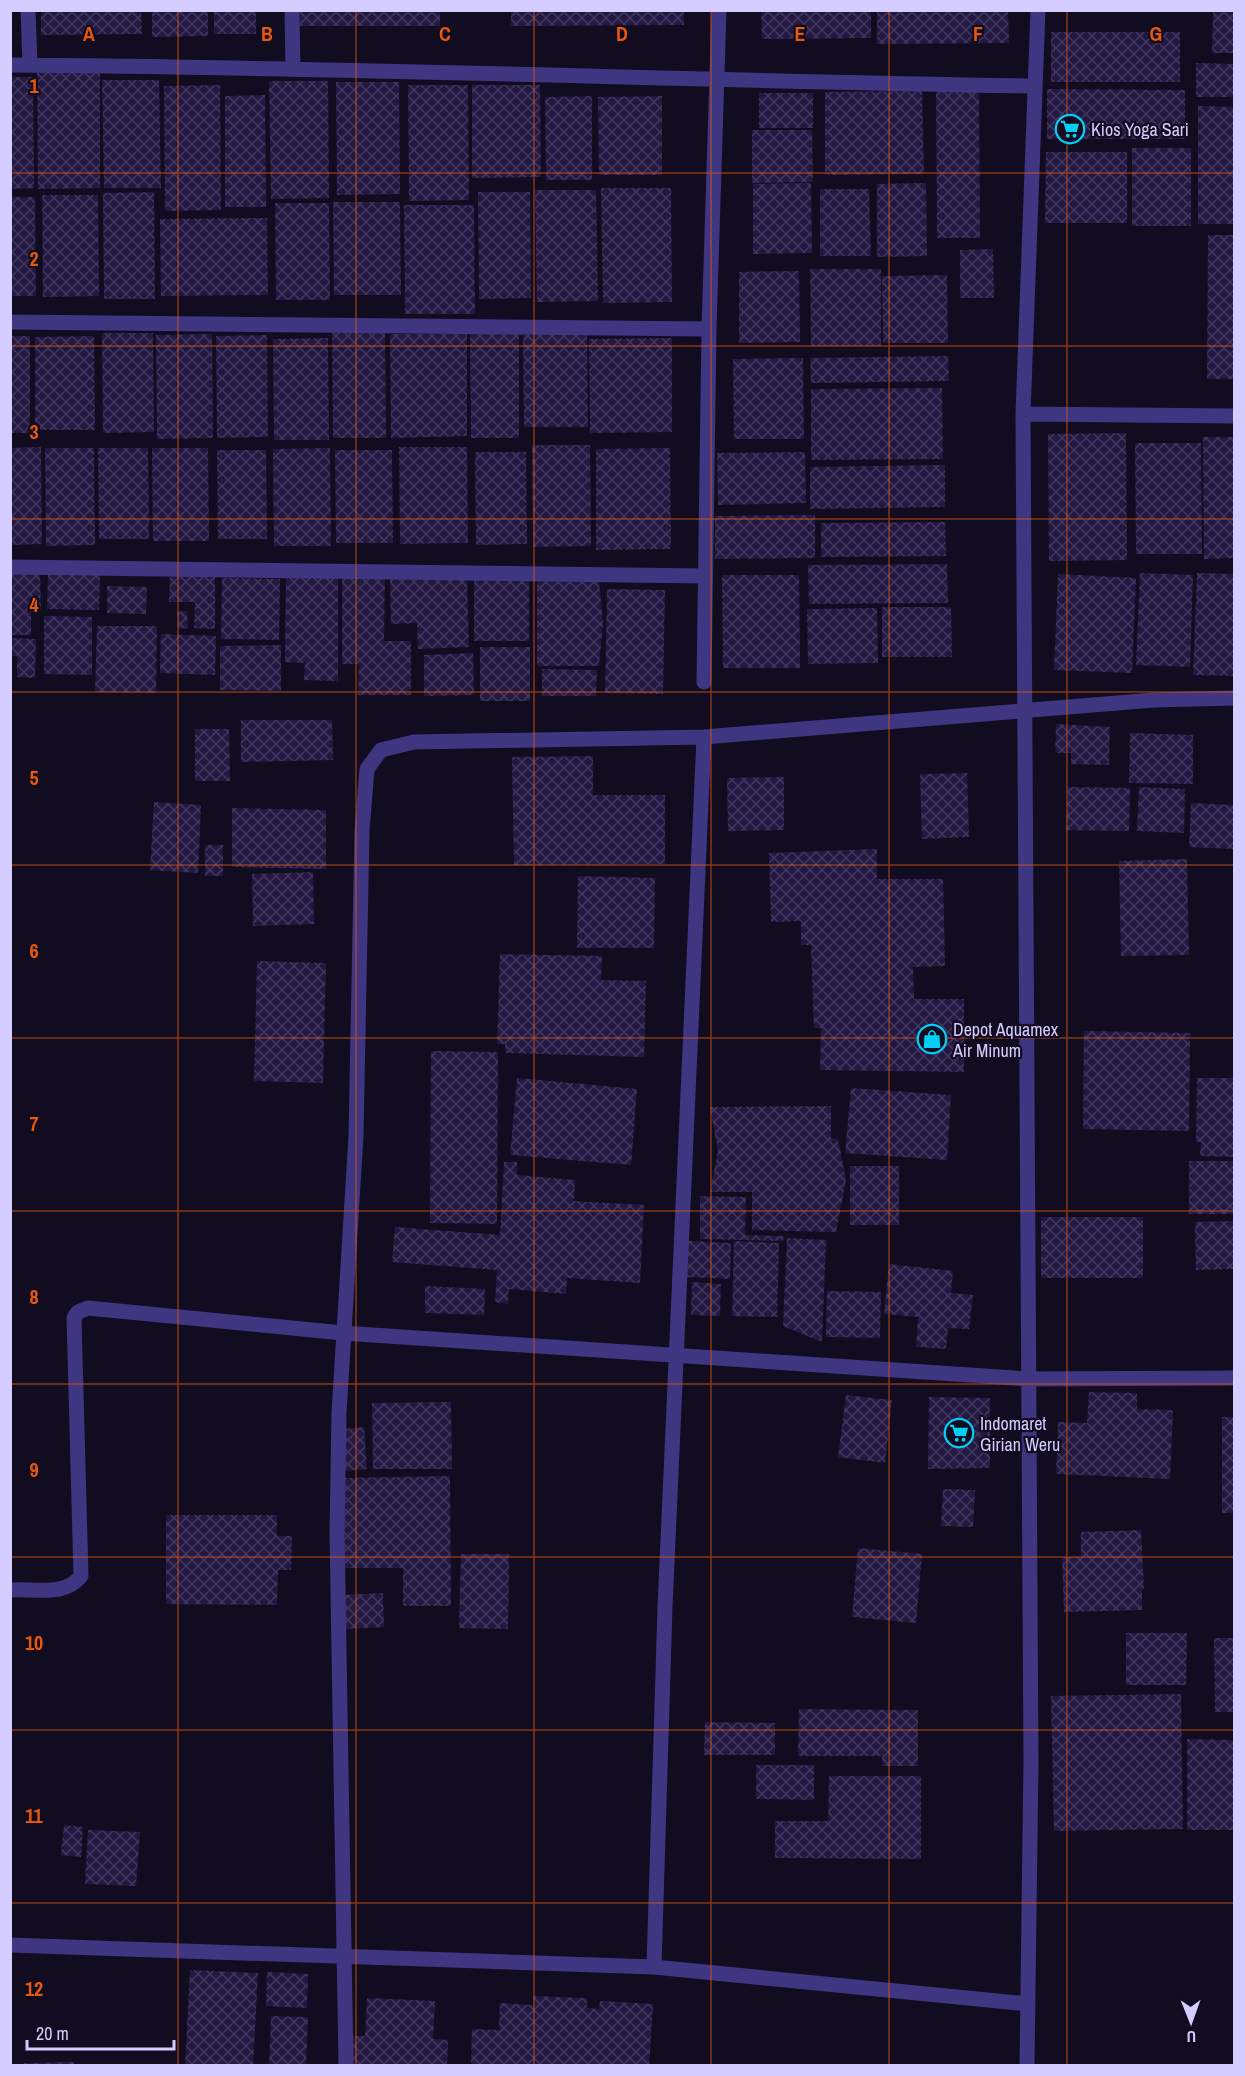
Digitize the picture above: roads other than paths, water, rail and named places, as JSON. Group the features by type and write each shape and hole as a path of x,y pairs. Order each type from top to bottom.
{"street":[{"path":"28,10 30,65"},
{"path":"292,10 293,69"},
{"path":"704,682 709,329 718,10"},
{"path":"1027,2066 1031,1750 1023,414 1038,10"},
{"path":"10,65 293,69 717,81 1034,86"},
{"path":"10,322 709,329"},
{"path":"1023,414 1234,416"},
{"path":"10,567 704,576"},
{"path":"346,2066 337,1532 344,1333 356,1136 362,830 367,769 381,750 414,742 704,737 1154,700 1234,698"},
{"path":"654,1967 665,1607 704,737"},
{"path":"10,1590 61,1589 74,1585 81,1576 74,1318 78,1312 88,1308 344,1333 1028,1379 1234,1378"},
{"path":"10,1945 654,1967 1028,2004"}],"place":[{"name":"Kios Yoga Sari","path":"1070,129"},
{"name":"Depot Aquamex Air Minum","path":"932,1039"},
{"name":"Indomaret Girian Weru","path":"959,1433"}]}
